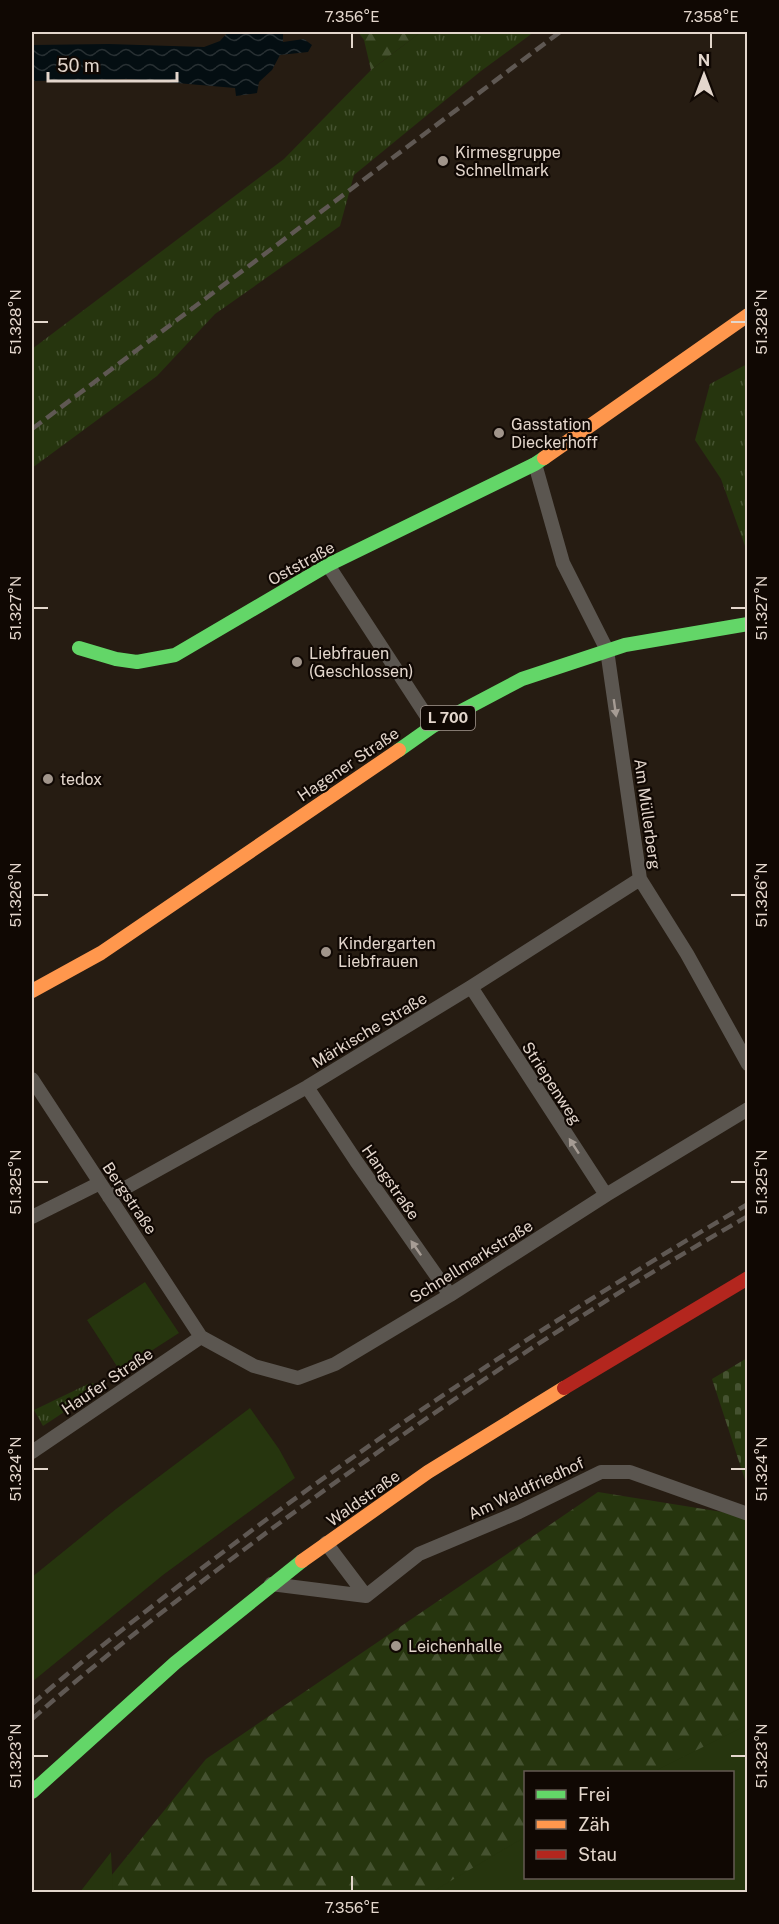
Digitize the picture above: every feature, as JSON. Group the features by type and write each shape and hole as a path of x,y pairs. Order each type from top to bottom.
{"street":[{"name":"Oststraße","path":"79,648 124,662 157,661 175,655 327,565 535,464 747,315"},
{"path":"535,464 563,563 607,650"},
{"path":"327,565 433,726"},
{"name":"Hagener Straße","path":"32,991 101,953 433,726 522,679 607,650 655,638 747,624"},
{"name":"Am Müllerberg","path":"607,650 640,879 687,954 747,1064"},
{"name":"Märkische Straße","path":"109,1197 307,1087 471,987 640,879"},
{"name":"Striepenweg","path":"471,987 606,1195"},
{"name":"Bergstraße","path":"32,1079 201,1337"},
{"name":"Hangstraße","path":"307,1087 450,1295"},
{"name":"Schnellmarkstraße","path":"201,1337 254,1366 298,1378 335,1364 450,1295 606,1195 747,1109"},
{"path":"32,1217 100,1183"},
{"name":"Waldstraße","path":"32,1792 108,1722 271,1584 326,1543 389,1498 508,1422 747,1278"},
{"name":"Haufer Straße","path":"32,1452 201,1337"},
{"name":"Am Waldfriedhof","path":"366,1596 419,1554 519,1512 601,1472 630,1472 747,1515"},
{"path":"326,1543 366,1596"},
{"path":"271,1584 366,1596"}],"green space":[{"path":"358,32 421,32 371,70 364,40"},
{"path":"421,32 534,32 481,71 354,175 340,226 215,314 157,376 32,468 32,349 284,159 371,70"},
{"path":"747,364 748,545 745,546 721,479 695,440 710,384"},
{"path":"145,1282 179,1333 120,1371 87,1320"},
{"path":"747,1358 747,1486 712,1379"},
{"path":"93,1383 96,1391 43,1426 34,1410"},
{"path":"250,1408 279,1449 295,1478 163,1575 32,1682 32,1577 116,1509"},
{"path":"598,1492 747,1516 747,1892 98,1892 206,1759"},
{"path":"747,1725 747,1892 432,1892 524,1838 524,1879 734,1879 734,1771 655,1771"},
{"path":"111,1852 113,1892 80,1892"}],"water":[{"path":"228,32 283,32 283,42 304,39 312,45 308,52 280,55 272,70 259,82 257,93 236,96 235,88 130,79 32,81 32,45 109,44 204,47 220,41"}],"railway":[{"path":"32,429 560,32"},
{"path":"32,1704 87,1658 259,1525 378,1440 560,1318 748,1204"},
{"path":"32,1719 179,1599 386,1447 564,1327 748,1216"}],"traffic: fast":[{"path":"79,648 116,659 137,662 175,655 328,565 544,458"},
{"path":"399,750 433,726 522,679 625,645 748,624"},
{"path":"32,1792 175,1663 302,1561"}],"traffic: slow":[{"path":"544,458 748,315"},
{"path":"32,991 101,953 399,750"},
{"path":"302,1561 428,1472 564,1388"}],"traffic: jam":[{"path":"564,1388 748,1278"}],"place":[{"name":"Kirmesgruppe Schnellmark","path":"443,161"},
{"name":"Gasstation Dieckerhoff","path":"499,433"},
{"name":"Liebfrauen (Geschlossen)","path":"297,662"},
{"name":"tedox","path":"48,779"},
{"name":"Kindergarten Liebfrauen","path":"326,952"},
{"name":"Leichenhalle","path":"396,1646"}]}
